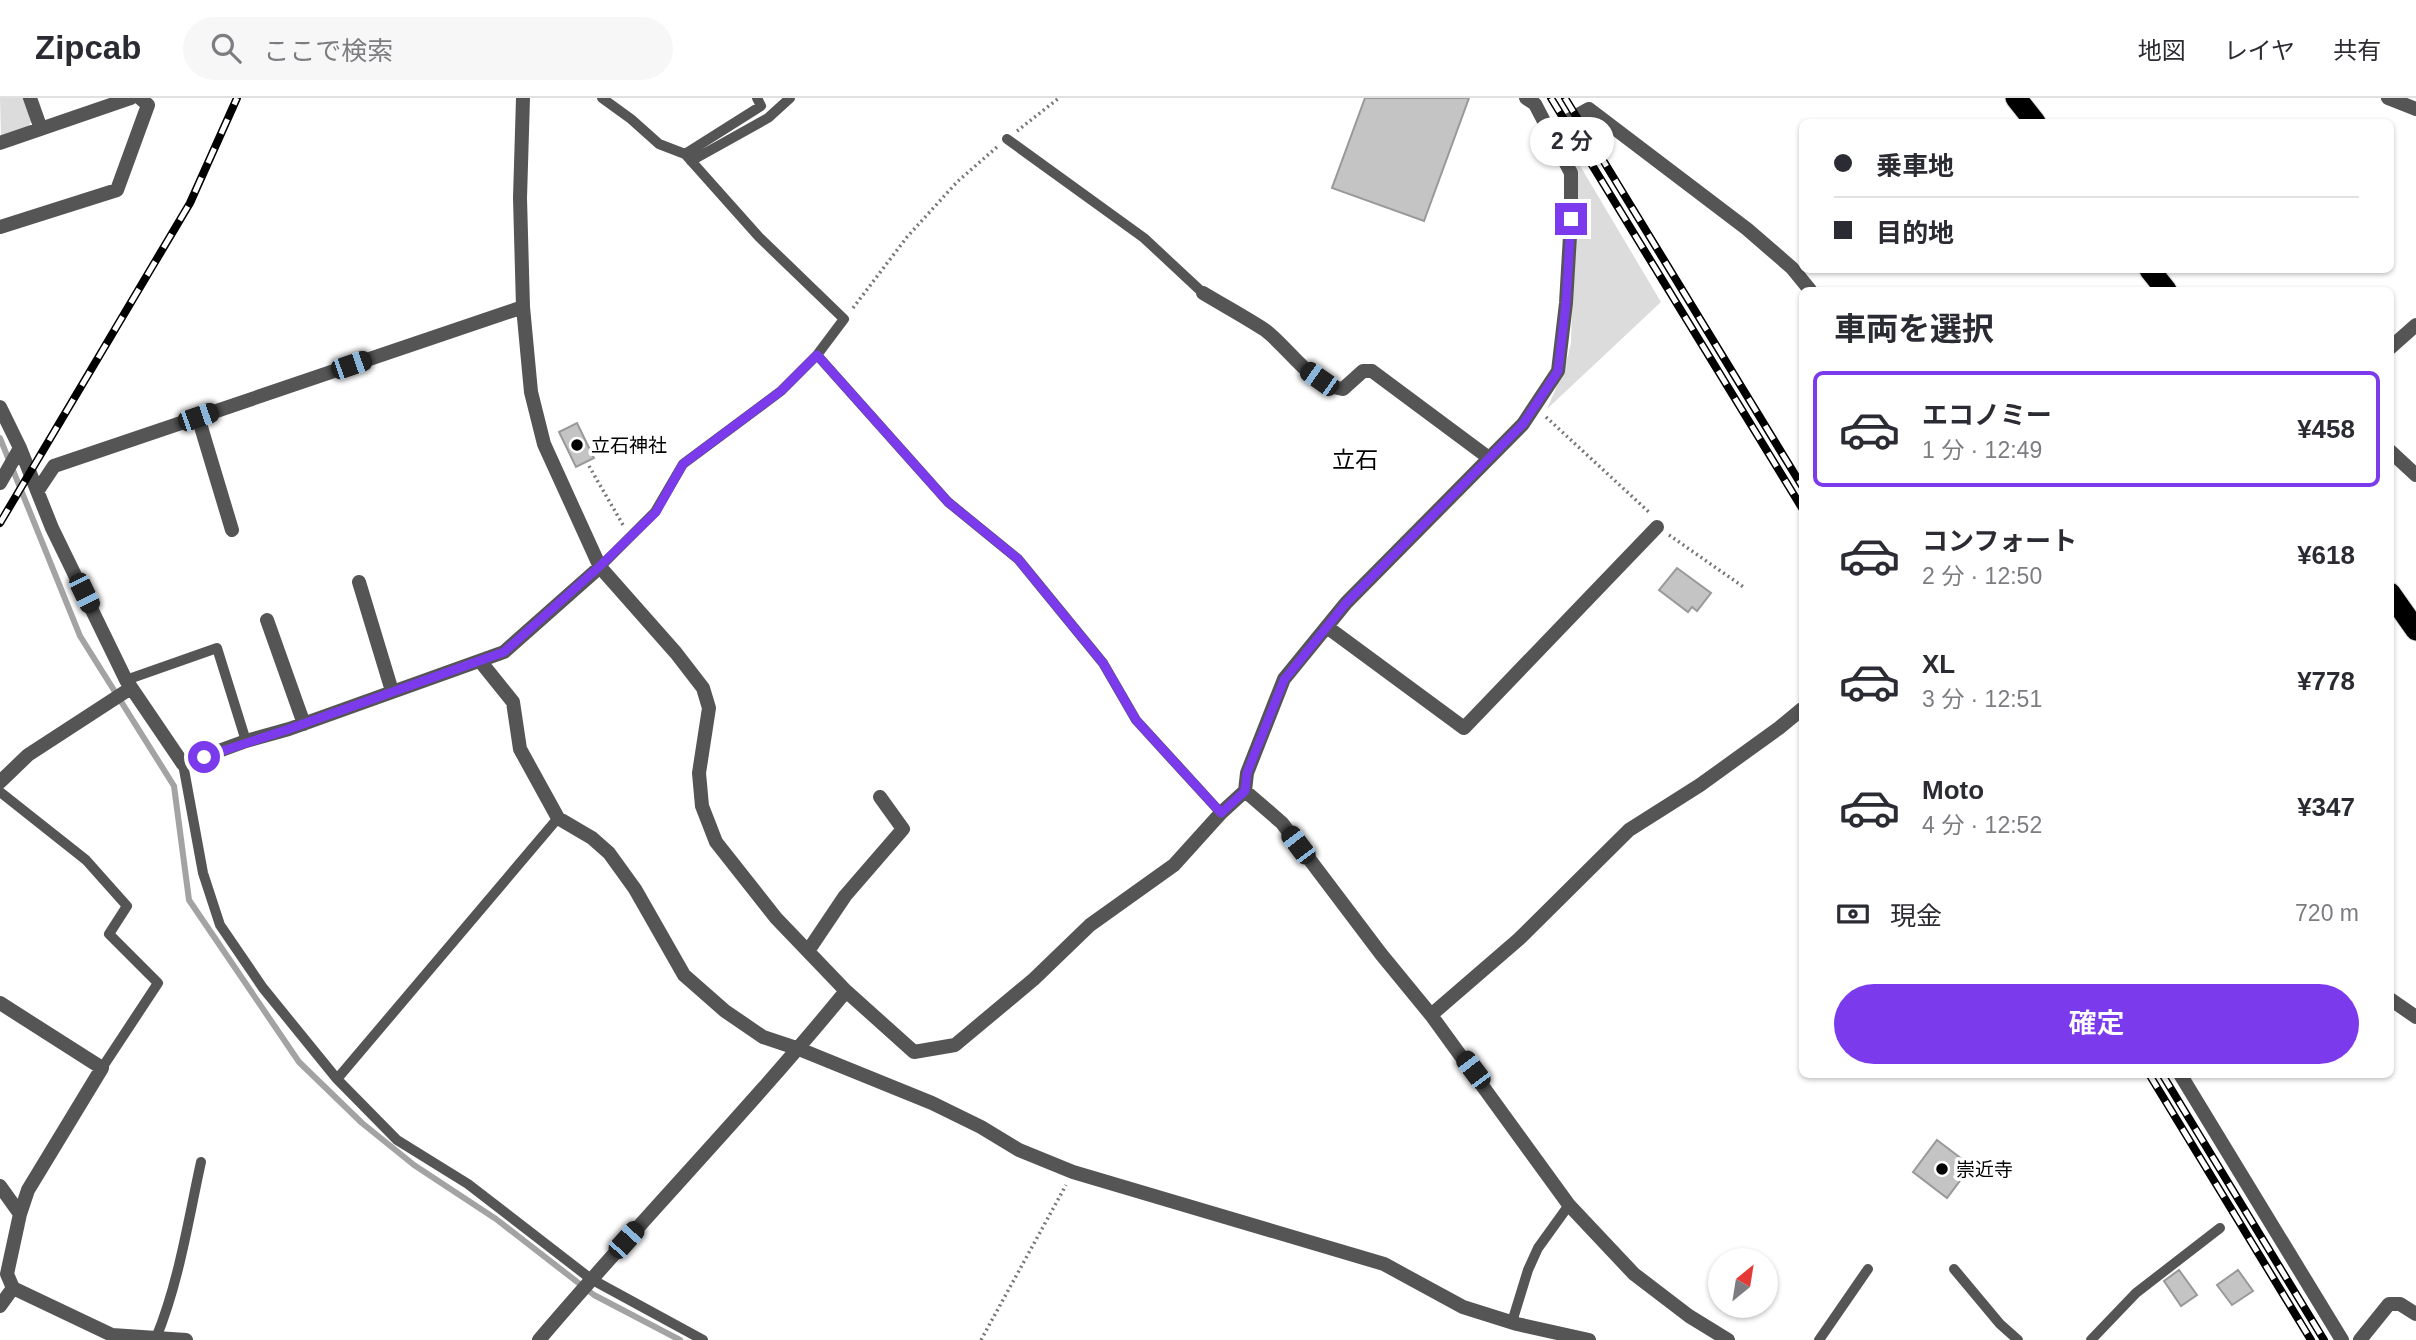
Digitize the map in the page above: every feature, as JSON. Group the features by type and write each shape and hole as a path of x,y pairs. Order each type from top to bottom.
{"highway":[{"path":"2016,98 2033,119"},
{"path":"2152,273 2164,287"},
{"path":"2394,599 2416,630"}],"street":[{"path":"30,98 41,130"},
{"path":"0,143 131,98"},
{"path":"0,227 117,190 148,104 140,98"},
{"path":"523,98 520,198 523,307 531,392 544,444 600,566 703,688 709,708 699,773 702,806 716,842 776,918 846,991 914,1052 955,1045 1034,979 1090,925 1174,865 1245,791 1247,773 1284,680 1346,603 1523,424 1558,371 1567,289 1571,173 1535,104 1526,98"},
{"path":"2388,98 2414,105"},
{"path":"1550,130 1589,103 1747,229 1792,268 1808,287"},
{"path":"1203,293 1266,332 1306,369 1332,388 1343,389 1363,371 1372,371 1489,458"},
{"path":"38,490 54,466 523,307"},
{"path":"2394,344 2416,325"},
{"path":"0,407 20,448 52,528 129,684 183,764 504,652 600,566"},
{"path":"198,417 233,530"},
{"path":"0,483 20,448"},
{"path":"2394,455 2416,475"},
{"path":"1326,627 1464,728 1657,527"},
{"path":"359,582 392,691"},
{"path":"267,620 304,723"},
{"path":"480,661 513,702 520,749 558,818 592,838 609,853 635,889 684,975 725,1010 764,1037 932,1103 981,1127 1019,1150 1073,1172 1384,1264 1463,1307 1588,1340"},
{"path":"0,782 28,755 129,684"},
{"path":"1432,1015 1518,939 1629,830 1700,785 1799,711"},
{"path":"1245,791 1282,823 1381,954 1432,1015 1569,1205 1634,1274 1689,1316 1728,1340"},
{"path":"808,951 845,897 903,829 880,797"},
{"path":"540,1340 591,1279 799,1049 846,991"},
{"path":"2394,1002 2416,1017"},
{"path":"0,1003 102,1068 28,1191 20,1214 7,1274 13,1288 112,1335 186,1340"},
{"path":"2182,1078 2342,1340"},
{"path":"0,1186 20,1214"},
{"path":"0,1306 13,1288"},
{"path":"2360,1340 2389,1304 2400,1304 2416,1314"}],"lane":[{"path":"600,566 656,512 683,464 781,391 817,355 844,319 759,237 688,158 659,144 602,98"},
{"path":"688,158 761,106 757,98"},
{"path":"688,158 768,118 790,98"},
{"path":"1007,139 1144,238 1203,293"},
{"path":"817,355 948,502 1018,559 1103,663 1136,720 1221,813"},
{"path":"129,684 217,648 246,741"},
{"path":"183,764 203,873 220,925 263,988 337,1079 397,1140 468,1184 591,1279 704,1340"},
{"path":"0,792 86,860 127,906 110,934 158,983 102,1068"},
{"path":"337,1079 558,818"},
{"path":"156,1338 166,1314 176,1276 201,1162"},
{"path":"1512,1322 1528,1270 1538,1248 1569,1205"},
{"path":"2091,1340 2136,1293 2220,1228"},
{"path":"1819,1340 1868,1269"},
{"path":"1954,1269 2000,1324 2018,1340"}],"path":[{"path":"844,319 907,237 957,182 1059,98"},
{"path":"1535,406 1650,514 1657,527 1745,588"},
{"path":"589,467 630,537"},
{"path":"981,1340 1073,1172"}],"shaded area":[{"path":"0,98 24,98 32,120 27,129 1,137"},
{"path":"1579,164 1661,302 1547,409 1565,367 1571,343 1575,168"}],"building":[{"path":"1365,98 1469,98 1424,221 1332,188"},
{"name":"立石神社","path":"577,423 594,458 576,467 559,432"},
{"path":"1677,568 1711,593 1697,611 1692,607 1688,612 1659,590"},
{"name":"崇近寺","path":"1937,1140 1971,1166 1947,1198 1913,1172"},
{"path":"2179,1270 2197,1295 2181,1306 2164,1281"},
{"path":"2238,1270 2253,1291 2232,1305 2217,1285"}],"waterway":[{"path":"0,438 80,636 174,786 189,900 299,1062 362,1123 414,1165 496,1219 594,1295 680,1340"}],"railway":[{"path":"0,523 190,203 237,98"},
{"path":"1551,98 1799,503"},
{"path":"1565,98 1799,481"},
{"path":"2151,1078 2311,1340"},
{"path":"2164,1078 2324,1340"}],"place":[{"name":"立石神社","path":"577,445"},
{"name":"崇近寺","path":"1942,1169"}],"district":[{"name":"立石","path":"1355,460"}],"route":[{"path":"204,757 504,652 656,512 683,464 781,391 817,355 948,502 1018,559 1103,663 1136,720 1221,813 1245,791 1247,773 1284,680 1346,603 1523,424 1558,371 1566,303 1571,219"}]}
